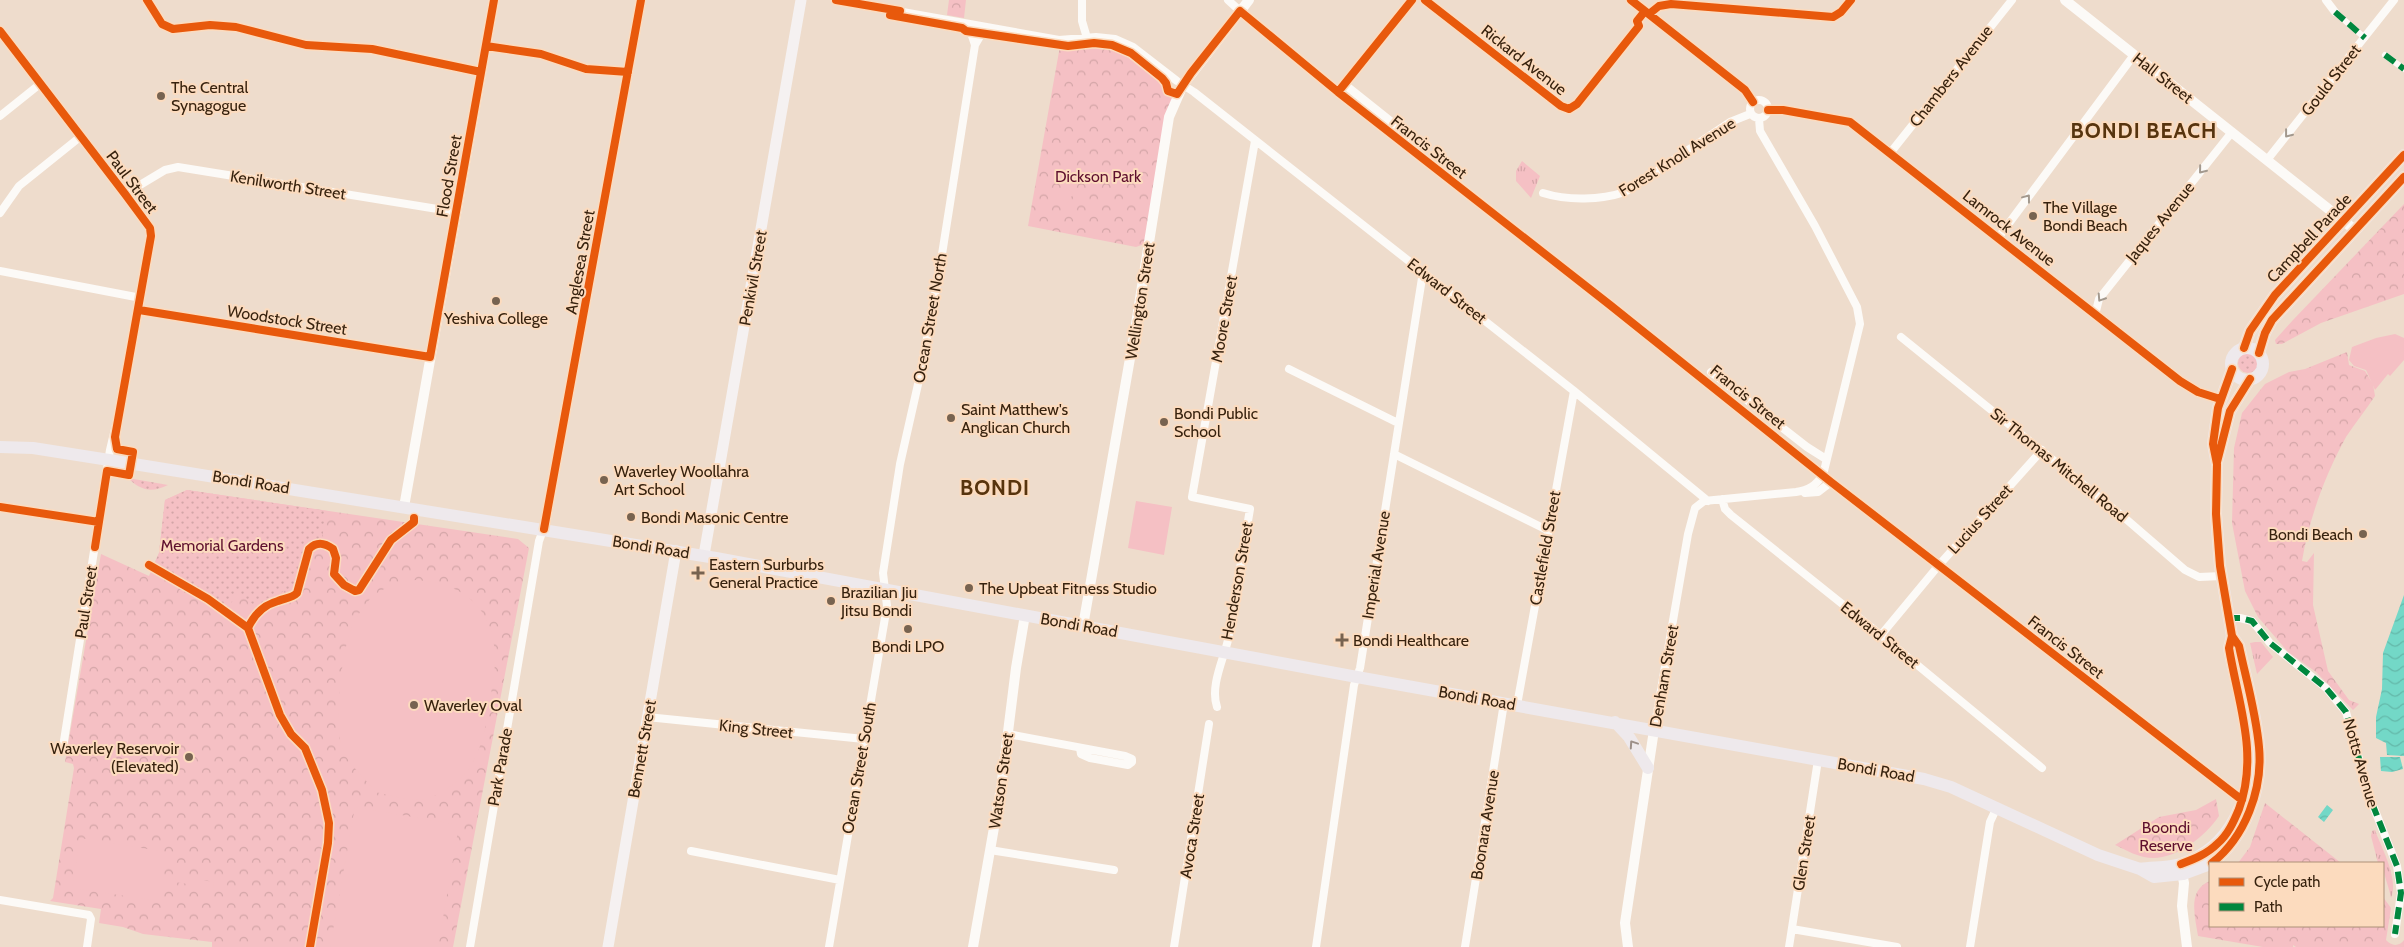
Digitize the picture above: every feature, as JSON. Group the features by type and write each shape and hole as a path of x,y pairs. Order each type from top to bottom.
{"main road":[{"name":"Penkivil Street","path":"704,555 801,0"},
{"name":"Campbell Parade","path":"2244,348 2250,331 2265,307 2404,155"},
{"name":"Campbell Parade","path":"2259,353 2265,333 2272,320 2404,177"},
{"path":"2216,464 2230,411 2250,379 2258,375 2263,367 2259,353 2252,348 2244,348 2237,351 2232,358 2232,369 2220,399 2213,444 2216,464 2217,535 2228,618 2232,636 2239,646 2259,749 2256,782 2247,801"},
{"path":"2232,369 2237,376 2250,379"},
{"path":"0,437 33,448"},
{"name":"Bondi Road","path":"0,446 33,448 704,555 1357,677 1615,722 1936,782 1997,807 2098,855 2140,869 2182,869 2209,864"},
{"name":"Bennett Street","path":"608,947 676,551"},
{"path":"1615,722 1629,737 1648,768"},
{"name":"Bondi Road","path":"2213,862 2224,853 2238,836 2247,801"},
{"name":"Bondi Road","path":"2182,869 2218,844 2247,801"}],"street":[{"path":"147,0 162,24 173,29 210,25 236,27 306,45 372,49 481,72"},
{"name":"Flood Street","path":"404,507 494,0"},
{"name":"Anglesea Street","path":"544,529 641,0"},
{"name":"Edward Street","path":"836,0 1058,40 1106,37 1127,44 1194,92 1423,272 1574,391 1708,501"},
{"path":"1082,0 1082,21 1087,38"},
{"name":"Francis Street","path":"1228,0 1341,88 1413,140"},
{"name":"Wellington Street","path":"1083,626 1135,330 1166,126 1183,85 1249,0"},
{"path":"1341,88 1412,0"},
{"name":"Rickard Avenue","path":"1425,0 1565,108 1578,104 1639,26"},
{"path":"1631,0 1745,90 1753,102"},
{"path":"1648,14 1659,6 1672,4 1833,17 1841,12 1851,0"},
{"name":"Chambers Avenue","path":"1890,152 2012,0"},
{"name":"Hall Street","path":"2065,0 2355,230"},
{"path":"2326,0 2335,12 2364,38"},
{"name":"Gould Street","path":"2267,160 2394,0"},
{"name":"Ocean Street North","path":"885,590 883,573 900,464 921,371 940,267 974,45 968,24"},
{"path":"974,45 982,33 989,28"},
{"name":"Paul Street","path":"0,31 80,137 126,194 150,228 151,236 139,310 98,522 63,747"},
{"path":"486,46 541,54 586,69 628,72"},
{"path":"1998,238 2134,55"},
{"path":"2384,55 2404,69"},
{"path":"0,116 40,84"},
{"name":"Francis Street","path":"1341,88 1827,478 2247,801"},
{"path":"1763,101 1768,110 1765,116 1759,118 1750,114 1749,107 1753,102 1763,101"},
{"name":"Lamrock Avenue","path":"1768,110 1783,110 1844,120 1890,152 2184,384 2207,396 2220,399"},
{"name":"Forest Knoll Avenue","path":"1544,193 1560,197 1608,198 1625,192 1730,122 1750,114"},
{"path":"1708,501 1809,490 1827,478 1826,459 1860,324 1857,307 1850,293 1815,226 1760,131 1759,118"},
{"name":"Jaques Avenue","path":"2095,314 2099,299 2232,132"},
{"path":"0,213 19,186 80,137"},
{"name":"Moore Street","path":"1192,498 1255,141"},
{"name":"Kenilworth Street","path":"126,194 165,170 178,167 456,212"},
{"path":"0,271 141,298"},
{"name":"Imperial Avenue","path":"1316,947 1357,677 1423,272"},
{"name":"Woodstock Street","path":"139,310 430,358"},
{"name":"Sir Thomas Mitchell Road","path":"1902,336 2042,450 2184,570 2199,577 2222,576"},
{"path":"1289,369 1398,422"},
{"name":"Francis Street","path":"1711,372 1807,447 1826,459"},
{"name":"Castlefield Street","path":"1510,704 1548,530 1574,391"},
{"name":"Lucius Street","path":"1881,635 1939,566 2042,450"},
{"path":"1394,454 1548,530"},
{"name":"Henderson Street","path":"1192,498 1250,509 1228,640 1224,652"},
{"name":"Edward Street","path":"1722,499 1725,509 1731,515 1881,635 2042,768"},
{"name":"Denham Street","path":"1628,947 1625,923 1648,768 1692,516 1700,503 1708,501"},
{"path":"0,507 98,522"},
{"name":"Park Parade","path":"470,947 539,541 544,529"},
{"name":"Ocean Street South","path":"829,947 887,606 885,590"},
{"name":"Watson Street","path":"973,947 990,850 1025,615"},
{"name":"Notts Avenue","path":"2228,618 2252,621 2270,643 2326,688 2346,712 2370,798 2397,866 2401,893 2395,903 2395,934"},
{"path":"1217,707 1215,694 1224,652"},
{"name":"Boonara Avenue","path":"1466,947 1510,704"},
{"name":"King Street","path":"647,717 864,739"},
{"name":"Avoca Street","path":"1174,947 1209,724"},
{"path":"1008,734 1125,756 1132,759 1132,762 1128,765 1090,758 1081,754 1080,748"},
{"name":"Glen Street","path":"1789,947 1818,760"},
{"path":"1970,947 1990,822 1997,807"},
{"path":"990,850 1114,870"},
{"path":"691,851 840,880"},
{"path":"2182,869 2182,906 2186,947"},
{"path":"0,900 91,916 87,947"},
{"path":"1792,929 1896,947"}],"green space":[{"path":"949,0 966,0 964,18 947,15"},
{"name":"Dickson Park","path":"1110,45 1126,53 1177,94 1150,242 1136,247 1028,226 1060,46"},
{"path":"1522,161 1540,176 1531,198 1516,181 1516,171"},
{"path":"1065,187 1074,193 1067,203 1057,196"},
{"path":"2404,204 2404,294 2321,323 2282,344 2276,344 2275,340 2293,320"},
{"path":"2395,334 2404,338 2404,360 2390,376 2388,374 2375,390 2366,370 2354,366 2349,360 2352,347 2376,338"},
{"path":"2347,352 2349,365 2365,371 2373,384 2375,396 2346,437 2331,466 2313,513 2302,561 2307,562 2314,553 2313,605 2328,671 2349,700 2359,704 2353,710 2316,672 2288,652 2258,617 2245,591 2232,523 2234,448 2242,413 2265,384 2289,372 2305,369"},
{"path":"2248,353 2255,356 2258,363 2255,370 2248,373 2241,370 2238,363 2241,356"},
{"path":"128,478 168,485 152,490 137,486"},
{"path":"187,490 518,539 529,548 453,947 212,947 212,942 143,934 123,927 99,923 101,909 50,901 53,898 74,768 73,764 65,762 101,554 149,576 159,553 165,500"},
{"name":"Memorial Gardens","path":"187,490 327,511 322,538 310,545 306,551 296,586 266,599 257,607 238,594 227,608 210,596 154,564 159,553 165,500"},
{"path":"1136,501 1172,507 1164,555 1128,548"},
{"name":"Waverley Oval","path":"415,580 448,586 474,602 483,613 490,627 494,643 495,661 486,721 475,759 459,780 436,795 424,799 412,799 375,792 354,767 343,749 340,739 338,711 345,650 356,618 370,599 380,591 396,584"},
{"path":"2261,642 2273,657 2257,674 2250,643"},
{"name":"Boondi Reserve","path":"2216,799 2219,816 2213,824 2196,840 2176,852 2155,858 2144,857 2115,845 2159,817 2196,810"},
{"path":"2265,803 2340,862 2239,862 2250,847"},
{"path":"355,807 459,825 438,947 330,947"},
{"path":"2375,830 2391,873 2393,890 2391,898 2384,872 2384,862 2378,862 2371,836 2372,831"},
{"path":"80,838 166,852 159,901 72,888"},
{"path":"176,876 214,882 213,888 175,882"},
{"path":"2209,882 2209,927 2384,927 2384,898 2391,908 2386,940 2390,944 2395,945 2400,944 2404,940 2404,947 2296,947 2293,945 2293,947 2263,947 2198,936 2194,904 2195,897 2203,885"}],"water":[{"path":"2404,595 2404,756 2387,755 2386,743 2376,738 2376,717 2382,689 2383,653"},
{"path":"2380,757 2400,757 2403,769 2392,772 2381,771"},
{"path":"2327,805 2333,810 2324,822 2318,817"}],"marked path":[{"path":"2335,12 2365,38"},
{"path":"2385,55 2404,69"},
{"path":"2228,618 2252,621 2270,643 2326,688 2346,712 2370,798 2397,866 2401,893 2395,934"}],"cycle path":[{"path":"147,0 162,24 173,29 210,25 236,27 306,45 372,49 481,72"},
{"path":"139,310 430,357 494,0"},
{"path":"544,529 641,0"},
{"path":"836,0 900,11"},
{"path":"1338,92 1412,0"},
{"path":"1425,0 1561,106 1569,109 1577,104 1639,26 1637,21 1645,11"},
{"path":"1631,0 1745,90 1753,102"},
{"path":"1649,14 1659,6 1671,4 1833,17 1841,12 1851,0"},
{"path":"890,15 962,28 966,31 1068,46 1094,43 1112,45 1131,53 1162,78 1166,83 1168,91 1177,94 1191,73 1240,11 1338,92 1610,305 1831,482 2242,800"},
{"path":"0,31 150,228 151,236 115,437 117,449 133,452 129,475 107,471 95,547"},
{"path":"486,46 541,54 586,69 628,72"},
{"path":"1768,110 1783,110 1850,122 2180,381 2198,392 2220,399"},
{"path":"2244,348 2250,331 2275,295 2404,155"},
{"path":"2259,353 2265,333 2272,320 2404,177"},
{"path":"2213,862 2234,840 2249,811 2255,796 2259,763 2256,722 2239,646 2232,636 2220,566 2216,514 2217,464 2213,444 2218,408 2232,369"},
{"path":"2217,462 2230,411 2250,379"},
{"path":"0,507 99,522"},
{"path":"248,628 263,608 297,593 309,549 312,546 321,544 333,549 336,558 334,574 344,585 355,591 359,590 391,540 414,522 414,518"},
{"path":"149,565 208,599 248,628 280,715 291,734 305,748 322,790 329,823 328,843 310,947"},
{"path":"2181,864 2205,853 2221,840 2237,814 2245,789 2247,748 2245,728 2229,648 2232,636"}],"place":[{"name":"The Central Synagogue","path":"161,96"},
{"name":"The Village Bondi Beach","path":"2033,216"},
{"name":"Yeshiva College","path":"496,301"},
{"name":"Saint Matthew's Anglican Church","path":"951,418"},
{"name":"Bondi Public School","path":"1164,422"},
{"name":"Waverley Woollahra Art School","path":"604,480"},
{"name":"Bondi Masonic Centre","path":"631,517"},
{"name":"Bondi Beach","path":"2363,534"},
{"name":"Eastern Surburbs General Practice","path":"698,573"},
{"name":"The Upbeat Fitness Studio","path":"969,588"},
{"name":"Brazilian Jiu Jitsu Bondi","path":"831,601"},
{"name":"Bondi LPO","path":"908,629"},
{"name":"Bondi Healthcare","path":"1342,640"},
{"name":"Waverley Oval","path":"414,705"},
{"name":"Waverley Reservoir (Elevated)","path":"189,757"}],"district":[{"name":"BONDI BEACH","path":"2144,130"},
{"name":"BONDI","path":"995,487"}]}
